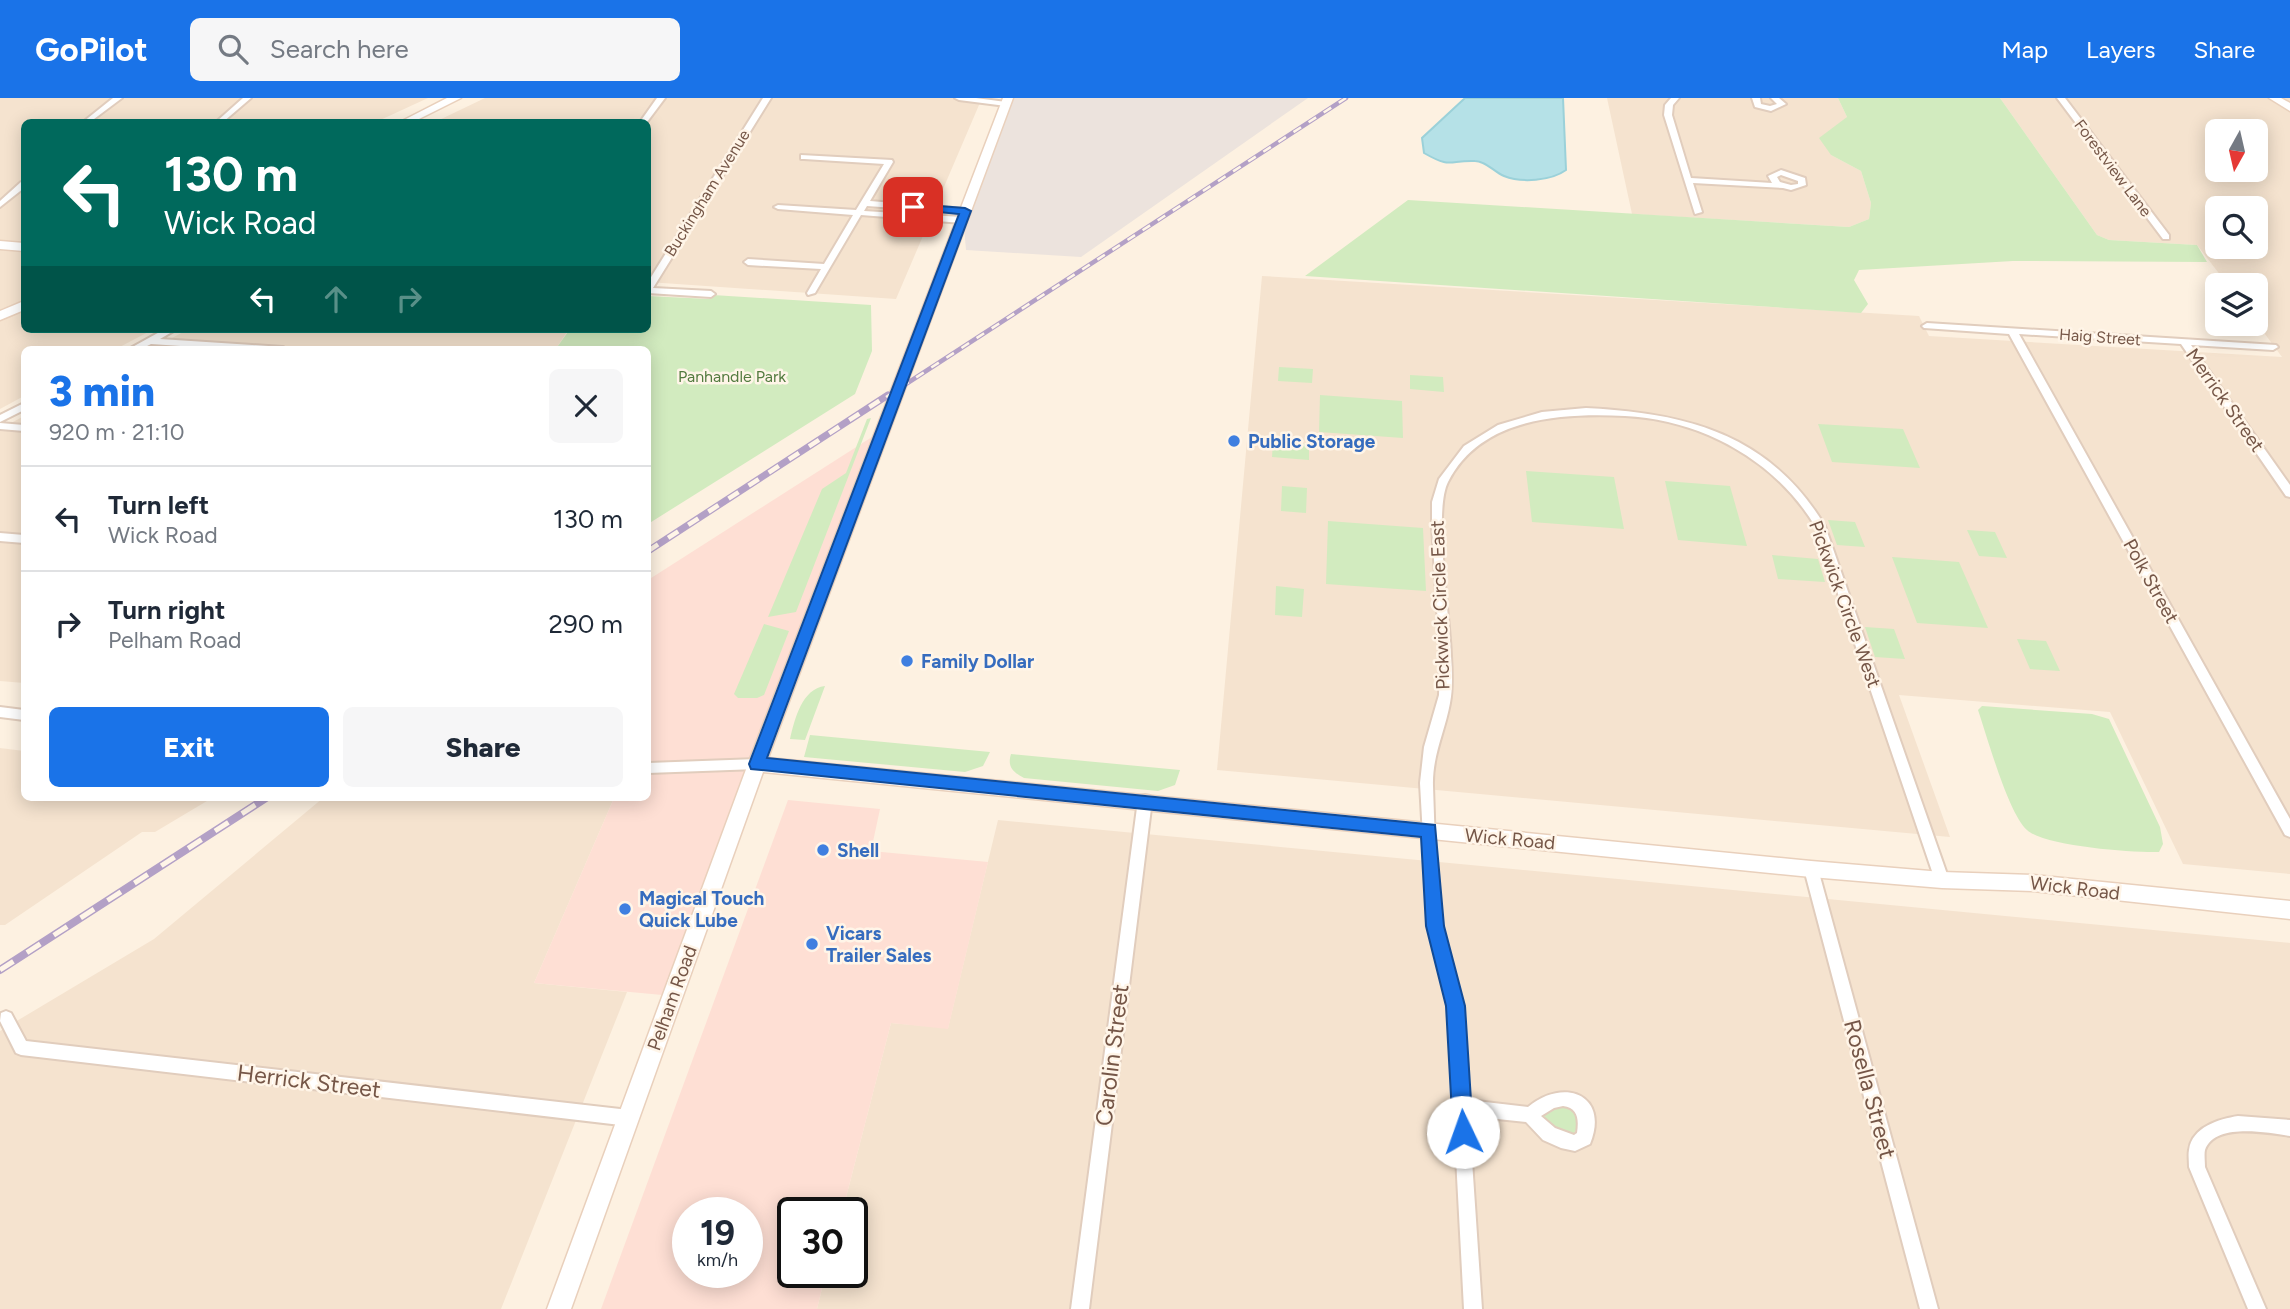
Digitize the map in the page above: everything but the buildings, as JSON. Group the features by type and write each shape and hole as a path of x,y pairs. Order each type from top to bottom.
{"main road":[{"path":"411,119 456,98"},
{"path":"2274,98 2290,108"},
{"name":"Pelham Road","path":"559,1309 757,764 1007,101"},
{"path":"0,246 21,247"},
{"path":"0,316 21,306"},
{"name":"Wick Road","path":"757,764 1145,800 1811,869 1942,880 2033,883 2290,910"}],"street":[{"path":"90,119 118,98"},
{"path":"222,119 247,98"},
{"path":"645,119 661,98"},
{"name":"Buckingham Avenue","path":"651,284 767,98"},
{"path":"959,98 1007,101"},
{"path":"1675,98 1669,105 1668,115 1698,212"},
{"path":"1754,98 1758,105 1775,108 1782,104 1775,98"},
{"name":"Forestview Lane","path":"2061,98 2166,237"},
{"path":"804,157 889,162 811,293"},
{"path":"1688,180 1782,186"},
{"path":"0,205 21,187"},
{"path":"778,207 863,208 964,215"},
{"path":"748,262 827,267"},
{"path":"651,289 711,294"},
{"name":"Haig Street","path":"1927,326 2273,347"},
{"name":"Polk Street","path":"2012,331 2290,831"},
{"path":"140,346 164,333"},
{"path":"149,341 223,346"},
{"name":"Merrick Street","path":"2183,342 2290,493"},
{"path":"0,419 21,408"},
{"name":"Pickwick Circle East","path":"1473,1309 1455,1006 1435,926 1429,830 1428,762 1445,694 1436,511 1441,486 1463,454 1496,431 1555,414 1607,411"},
{"name":"Pickwick Circle West","path":"1607,411 1666,419 1720,436 1755,455 1785,478 1802,496 1820,526 1942,880"},
{"path":"0,426 21,428"},
{"path":"0,537 21,539"},
{"path":"0,712 21,715"},
{"name":"Wick Road","path":"651,768 757,764"},
{"name":"Carolin Street","path":"1080,1309 1145,800"},
{"name":"Rosella Street","path":"1811,869 1928,1309"},
{"name":"Herrick Street","path":"6,1018 21,1048 629,1118"},
{"path":"1461,1107 1530,1115"},
{"path":"2257,1309 2197,1167 2200,1142 2211,1130 2225,1125 2290,1128"}],"shaded area":[{"path":"0,98 428,98 382,119 21,119 21,333 146,333 122,346 21,346 21,398 0,409"},
{"path":"485,98 982,98 896,299 651,282 651,119 441,119"},
{"path":"1008,98 1308,98 1081,257 966,250 963,215"},
{"path":"1607,98 1838,98 1847,117 1831,155 1861,171 1871,203 1869,219 1849,227 1632,214"},
{"path":"2000,98 2290,98 2290,874 2183,864 2110,712 1899,695 1950,837 1217,770 1262,276 1919,316 1929,336 2282,357 2266,336 2268,273 2219,273 2208,259 2268,259 2268,196 2205,196 2205,255 2197,245 2109,240 2097,235"},
{"path":"181,333 566,333 558,346 157,346"},
{"path":"21,418 21,683 0,681 0,429"},
{"path":"886,428 673,996 534,983 613,801 651,801 651,578"},
{"path":"0,748 21,751 21,801 207,801 155,832 142,832 5,925 0,925"},
{"path":"788,800 880,809 871,851 988,862 948,1029 891,1023 846,1197 777,1197 777,1288 822,1288 817,1309 601,1309"},
{"path":"319,801 613,801 534,983 627,992 501,1309 0,1309 0,1031 154,939"},
{"path":"998,820 2290,943 2290,1309 817,1309 822,1288 868,1288 868,1197 846,1197 891,1023 948,1028"}],"green space":[{"path":"1838,98 2000,98 2097,235 2109,240 2197,245 2207,262 2013,261 1859,270 1854,280 1868,304 1861,313 1305,276 1408,200 1849,227 1869,219 1871,203 1861,171 1831,155 1819,138 1847,117"},
{"name":"Panhandle Park","path":"713,295 871,305 872,351 855,394 651,522 651,346 558,346 567,333 651,333 651,296 709,299"},
{"path":"1279,367 1313,369 1312,383 1278,381"},
{"path":"1410,375 1443,377 1444,392 1410,389"},
{"path":"1320,395 1402,401 1403,438 1319,432"},
{"path":"871,418 796,612 768,617 822,489 846,473 867,419"},
{"path":"1818,424 1903,429 1920,468 1832,462"},
{"path":"1273,442 1309,444 1309,460 1272,457"},
{"path":"1526,471 1614,477 1624,529 1532,522"},
{"path":"1665,481 1730,486 1747,546 1678,540"},
{"path":"1282,486 1307,488 1306,513 1281,511"},
{"path":"1828,520 1855,522 1865,547 1837,545"},
{"path":"1328,521 1423,528 1426,591 1326,584"},
{"path":"1967,530 1995,532 2007,558 1979,556"},
{"path":"1772,555 1818,559 1825,582 1778,579"},
{"path":"1892,557 1959,562 1988,628 1917,623"},
{"path":"1276,586 1304,589 1302,617 1275,615"},
{"path":"764,624 789,631 764,695 757,698 738,698 734,694"},
{"path":"1865,627 1894,629 1905,659 1875,657"},
{"path":"2017,639 2046,641 2060,671 2030,669"},
{"path":"825,686 805,740 790,739 797,714 805,699 817,688"},
{"path":"1982,706 2092,714 2109,719 2160,827 2163,844 2159,852 2111,850 2070,844 2037,836 2027,830 2013,808 1999,773 1978,710"},
{"path":"810,735 990,752 983,766 965,772 804,757"},
{"path":"1011,754 1180,770 1175,785 1158,791 1024,778 1012,769"},
{"path":"1557,1105 1569,1108 1577,1114 1580,1122 1573,1135 1563,1136 1540,1115"}],"water":[{"path":"1465,98 1563,98 1566,170 1544,179 1519,180 1504,176 1479,161 1450,163 1424,153 1422,138"}],"railway":[{"path":"886,397 1346,98"},
{"path":"651,549 888,395"},
{"path":"0,970 261,801"}],"place":[{"name":"Public Storage","path":"1234,441"},
{"name":"Family Dollar","path":"907,661"},
{"name":"Shell","path":"823,850"},
{"name":"Magical Touch Quick Lube","path":"625,909"},
{"name":"Vicars Trailer Sales","path":"812,944"}],"route":[{"path":"913,207 965,211 757,764 1429,830 1435,926 1449,972 1455,1006 1463,1132"}]}
